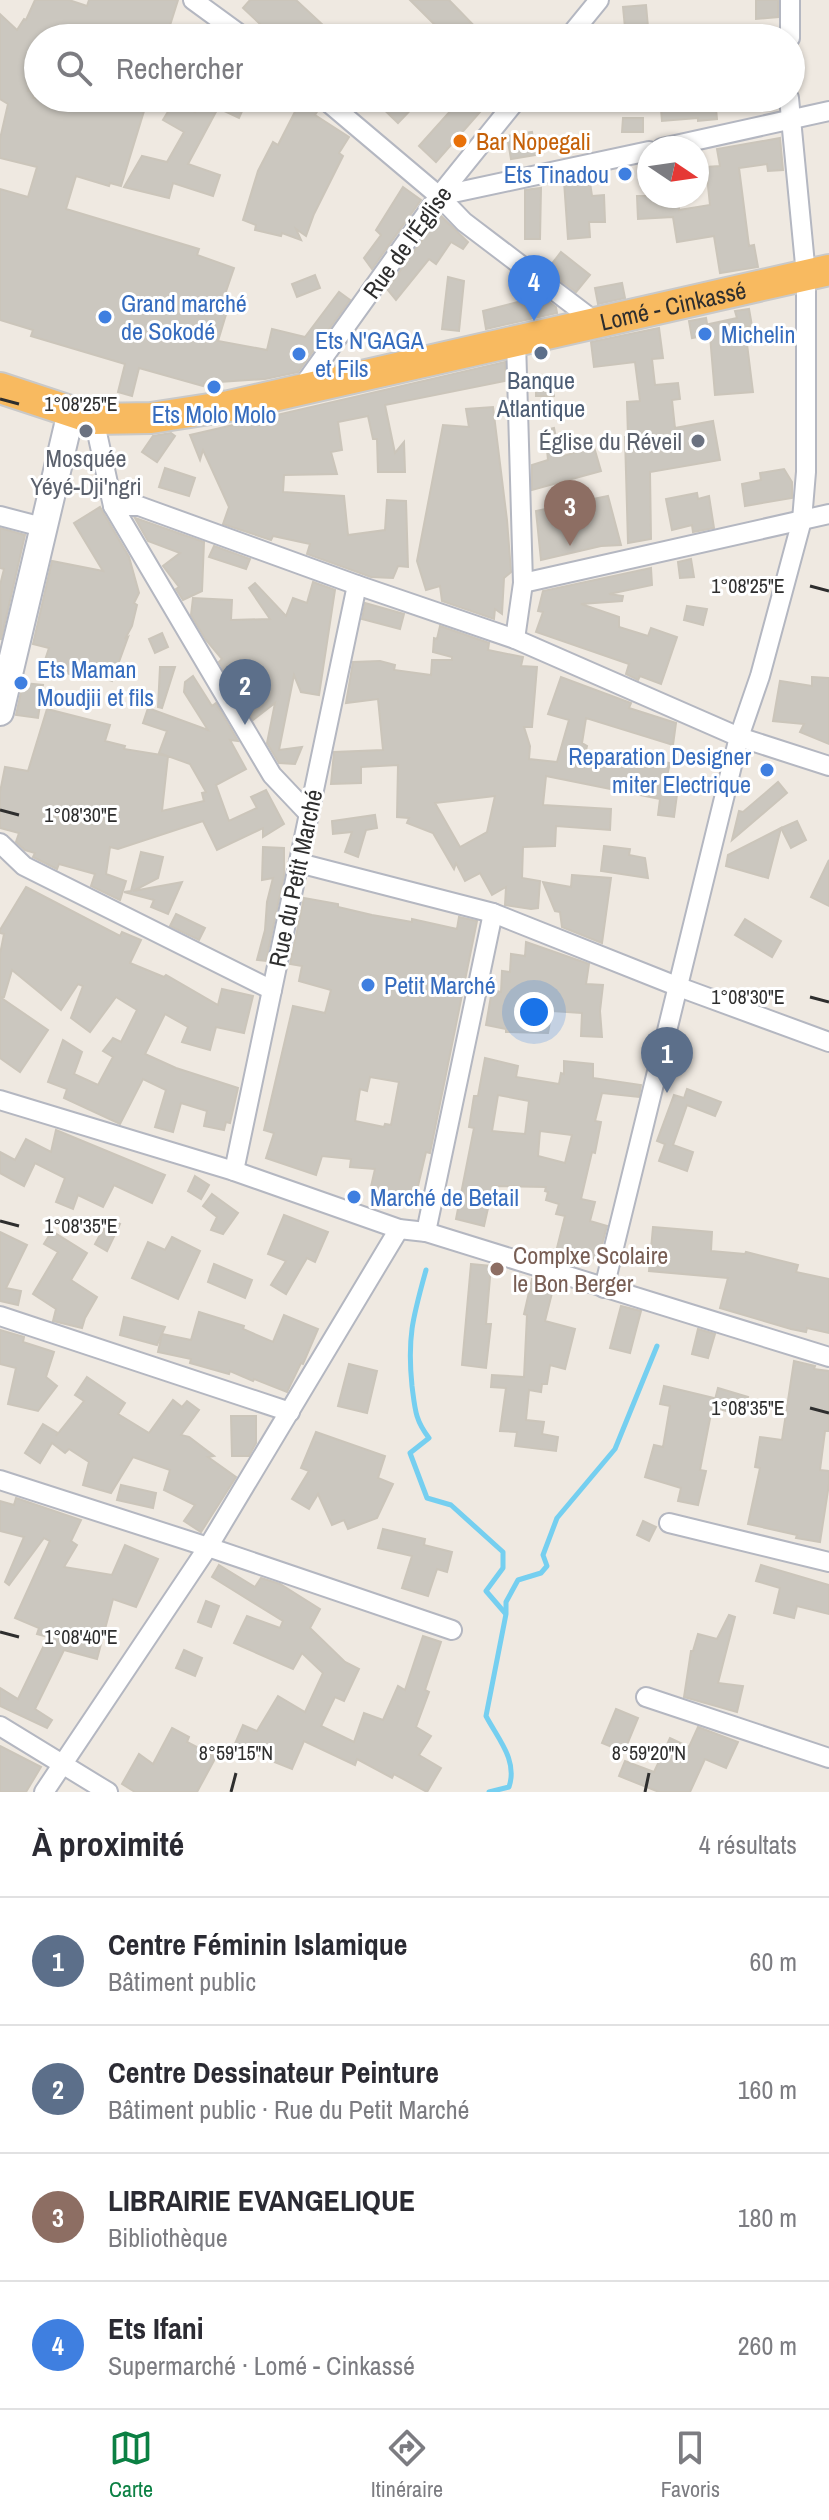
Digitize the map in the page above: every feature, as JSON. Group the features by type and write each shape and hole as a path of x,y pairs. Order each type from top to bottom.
{"highway":[{"name":"Lomé - Cinkassé","path":"0,388 83,415 180,414 300,390 817,273"}],"main road":[{"path":"0,712 46,528 83,415"}],"street":[{"path":"193,0 226,24"},
{"path":"579,24 599,0"},
{"path":"790,0 790,24"},
{"path":"709,138 829,111"},
{"path":"340,112 439,196 464,222 597,323"},
{"name":"Rue de l'Église","path":"300,390 439,196 507,112"},
{"path":"604,1288 739,737 760,676 802,520 817,273 790,112"},
{"path":"439,196 637,154"},
{"path":"515,639 523,583 516,341"},
{"path":"83,415 113,506 272,775 308,813"},
{"path":"113,506 139,506 515,639 739,737 829,766"},
{"path":"523,583 829,514"},
{"path":"0,516 46,528"},
{"name":"Rue du Petit Marché","path":"234,1171 357,585"},
{"path":"0,843 24,866 272,990"},
{"path":"299,863 493,913 679,987 829,1042"},
{"path":"426,1232 493,913"},
{"path":"0,1100 234,1171 399,1229 426,1232 829,1357"},
{"path":"44,1792 208,1547 399,1229"},
{"path":"0,1316 290,1412"},
{"path":"0,1480 452,1630"},
{"path":"669,1523 829,1562"},
{"path":"646,1697 829,1758"},
{"path":"0,1726 108,1792"}],"building":[{"path":"35,0 69,0 87,6 89,0 178,0 170,24 24,24 24,112 144,112 121,186 110,183 109,186 76,176 66,209 199,249 197,255 234,268 221,306 228,308 218,341 267,350 272,329 305,337 339,292 350,300 298,372 265,379 204,383 203,386 139,368 132,396 118,392 125,364 31,336 33,330 0,320 0,189 28,197 37,167 0,158 0,139 8,104 0,99 0,14 17,30 26,20"},
{"path":"250,0 296,0 322,24 260,24 243,8"},
{"path":"410,0 449,0 472,24 434,24"},
{"path":"756,0 778,0 778,17 756,19"},
{"path":"646,5 648,24 625,24 623,7"},
{"path":"168,112 216,112 188,164 220,175 213,196 173,183 169,198 124,187 142,156 167,162 184,132 163,120"},
{"path":"226,112 242,112 239,118"},
{"path":"295,112 317,112 315,115 349,137 339,153 343,156 306,236 296,229 301,240 282,233 281,236 255,230 256,225 243,220 258,171 273,142 278,145"},
{"path":"387,112 409,112 398,123"},
{"path":"449,112 480,112 436,162 419,146"},
{"path":"661,112 716,112 717,119 662,121"},
{"path":"623,118 643,118 643,132 622,132"},
{"path":"532,132 536,155 511,159 507,136"},
{"path":"780,138 783,170 768,171 767,164 739,168 749,246 754,245 758,267 720,273 714,236 677,242 673,217 638,219 638,208 709,208 709,167 720,166 717,149"},
{"path":"589,176 592,196 604,195 605,222 589,222 590,237 568,239 564,181"},
{"path":"403,187 421,200 372,269 364,258 381,235 376,230"},
{"path":"541,188 540,239 525,239 525,190"},
{"path":"440,215 468,242 463,249 451,242 436,264 429,259 396,300 387,289"},
{"path":"561,252 590,275 576,292 547,270"},
{"path":"315,275 320,288 297,297 292,284"},
{"path":"448,277 464,281 459,331 442,329"},
{"path":"622,283 625,298 598,304 595,288"},
{"path":"541,296 556,307 557,313 486,329 483,311"},
{"path":"749,309 752,326 745,328 753,392 715,395 709,324 737,318 735,311"},
{"path":"706,318 709,335 692,338 689,321"},
{"path":"659,328 663,358 652,359 655,385 678,383 680,399 672,400 675,428 713,421 720,460 650,472 651,539 628,543 625,437 628,437 627,402 640,401 635,362 594,367 591,342"},
{"path":"505,362 505,381 385,405 395,453 404,442 405,472 378,472 377,439 373,439 368,416 338,422 342,450 331,452 337,474 284,475 283,492 344,496 348,535 385,530 387,500 406,501 408,567 398,566 393,578 371,577 307,554 310,544 273,536 271,540 223,524 229,507 203,450 200,460 190,435"},
{"path":"536,378 553,378 554,396 536,396"},
{"path":"493,407 511,572 504,578 502,614 495,609 494,619 442,601 440,586 426,590 417,561 443,425 469,427 466,409"},
{"path":"554,428 560,457 594,447 601,471 532,490 532,465 548,460 545,430"},
{"path":"171,433 175,436 157,462 142,452 153,436"},
{"path":"165,468 195,478 189,496 159,487"},
{"path":"784,469 792,482 792,498 745,506 742,484 761,480 760,473"},
{"path":"697,493 698,499 709,496 714,528 693,532 692,525 672,530 666,499"},
{"path":"608,496 621,545 601,546 541,560 536,511"},
{"path":"100,507 129,557 139,593 134,603 137,605 132,626 112,681 76,668 73,675 43,666 49,648 33,644 52,561 103,571 74,523"},
{"path":"135,518 204,542 202,591 183,600 176,589 179,587 163,566 180,553 148,541"},
{"path":"0,528 25,535 1,640 0,585 4,569 0,568"},
{"path":"214,546 250,559 246,569 209,557"},
{"path":"691,559 694,577 680,578 678,562"},
{"path":"651,568 652,585 609,594 623,596 622,601 581,604 619,617 619,627 648,636 651,628 677,637 661,684 640,676 638,680 626,674 629,664 536,632 543,612 538,611 543,591"},
{"path":"313,582 335,590 319,695 301,692 294,675 279,750 302,747 295,764 279,763 267,743 275,703 253,720 219,662 222,659 191,615 193,598 232,600 231,620 270,619 249,588 255,583 286,616 293,598 307,603"},
{"path":"365,603 404,614 400,629 362,619"},
{"path":"687,606 707,609 703,625 684,620"},
{"path":"440,626 489,643 488,650 523,657 521,666 537,667 532,727 524,727 530,746 529,759 557,762 569,720 548,714 561,677 631,703 629,708 676,723 673,745 586,718 582,743 587,746 586,750 670,763 665,785 678,787 674,817 658,815 660,799 546,776 543,805 611,809 610,830 556,826 555,846 523,847 522,878 540,881 538,908 531,909 505,905 506,887 492,895 480,873 465,881 456,863 454,869 433,833 407,823 409,818 397,817 398,765 361,767 361,783 331,784 334,752 383,750 378,699 346,703 353,662 380,661 395,665 394,670 431,675 432,660 452,660 452,657 433,652 434,638 437,639","holes":["495,796 487,832 460,847 435,803"]},
{"path":"162,633 168,647 155,653 149,639"},
{"path":"160,667 175,667 162,708 158,707"},
{"path":"193,676 212,706 216,703 238,741 230,740 246,769 216,785 229,821 257,808 251,797 266,790 284,824 263,837 263,828 217,850 203,821 118,849 110,847 106,874 126,881 120,900 91,886 95,874 59,864 57,869 33,857 35,853 25,850 16,842 19,833 0,828 0,792 5,767 28,771 47,709 110,725 105,741 125,746 124,749 167,756 159,753 167,731 143,723 148,708 208,730 184,692 185,682","holes":["168,756 190,764 206,792 202,793 204,801 162,811"]},
{"path":"812,677 829,678 829,744 800,732 804,724 773,721 780,681 812,686"},
{"path":"23,683 43,685 38,718 16,715"},
{"path":"778,782 787,793 732,840 739,811 743,812"},
{"path":"375,815 377,828 366,830 358,857 345,852 352,832 333,834 332,821"},
{"path":"797,821 806,840 791,848 781,828"},
{"path":"781,828 768,878 726,866 728,855"},
{"path":"604,846 630,849 629,855 645,858 648,878 601,871"},
{"path":"263,847 284,848 284,876 266,961 257,960 273,878 262,880"},
{"path":"141,852 163,857 158,878 133,891 182,882 168,914 151,907 154,900 124,892 131,891"},
{"path":"829,860 829,906 811,897"},
{"path":"572,875 611,878 602,943 562,927 560,912 555,911 543,882 571,887"},
{"path":"26,887 120,936 122,932 141,940 130,963 164,977 166,975 218,1005 222,989 253,996 244,1033 216,1027 210,1050 182,1042 188,1027 165,1014 145,1054 176,1068 238,1088 230,1123 226,1122 224,1130 204,1126 207,1111 181,1103 173,1132 155,1127 166,1090 143,1079 120,1124 64,1098 67,1089 48,1082 63,1040 82,1052 74,1074 98,1085 113,1057 103,1051 113,1038 121,1042 137,1010 116,997 90,1032 71,1018 83,986 78,984 61,1010 12,970 4,997 0,997 0,954 4,934 0,930"},
{"path":"304,898 338,904 338,907 372,915 412,922 412,919 457,929 459,917 477,921 430,1153 426,1152 414,1203 370,1191 375,1169 350,1167 351,1159 322,1156 316,1175 266,1158 274,1133 264,1130 293,1006 325,1013 331,990 299,981 302,966 290,964","holes":["370,1077 399,1082 391,1125 385,1124 384,1127 355,1121 360,1089 367,1091"]},
{"path":"176,914 205,928 199,940 170,926"},
{"path":"745,919 781,941 772,957 735,935"},
{"path":"526,942 589,964 586,984 603,985 600,1011 602,1037 581,1036 582,1013 552,1011 548,1033 506,1032 506,1029 486,1025 492,990 501,992 502,971 510,972 511,954 525,956"},
{"path":"0,997 48,1030 20,1072 0,1058"},
{"path":"485,1058 518,1066 516,1077 559,1084 561,1073 564,1074 564,1061 593,1064 593,1078 641,1085 639,1097 602,1093 595,1121 601,1122 581,1199 595,1202 590,1221 607,1226 598,1260 581,1254 579,1261 555,1256 565,1216 556,1214 559,1204 546,1200 546,1187 493,1186 484,1226 456,1219 474,1128 469,1127 474,1096 478,1096","holes":["498,1095 529,1101 525,1134 492,1131","540,1131 572,1135 565,1163 538,1156"]},
{"path":"687,1089 721,1102 715,1116 687,1105 673,1145 693,1152 687,1171 659,1161 665,1144 657,1141 674,1095 684,1098"},
{"path":"56,1130 165,1175 152,1203 114,1185 103,1207 78,1195 73,1209 56,1202 65,1178 35,1163 24,1186 0,1173 0,1152 15,1160 26,1139 51,1152"},
{"path":"195,1176 209,1185 201,1199 188,1191"},
{"path":"212,1194 238,1213 223,1234 211,1230 217,1217 203,1206"},
{"path":"284,1215 328,1232 315,1262 307,1258 286,1294 271,1285 286,1261 268,1254"},
{"path":"109,1218 120,1224 107,1251 95,1244"},
{"path":"653,1227 712,1232 711,1251 746,1252 798,1265 796,1272 829,1279 829,1333 807,1328 806,1332 791,1329 720,1308 728,1278 649,1271"},
{"path":"52,1231 87,1253 71,1280 97,1297 82,1328 53,1321 56,1309 33,1294 58,1252 44,1244"},
{"path":"0,1232 27,1245 6,1288 21,1291 18,1305 0,1301"},
{"path":"172,1237 200,1251 178,1299 132,1278 148,1242 165,1250"},
{"path":"214,1264 252,1280 245,1298 208,1282"},
{"path":"471,1264 491,1266 486,1324 491,1324 486,1368 462,1365"},
{"path":"532,1279 554,1285 545,1321 575,1329 565,1369 550,1365 547,1384 542,1384 541,1392 529,1390 526,1420 544,1422 542,1434 558,1437 556,1451 515,1446 517,1432 500,1431 506,1388 491,1387 492,1375 524,1377 527,1315 524,1314"},
{"path":"621,1306 641,1311 630,1353 610,1348"},
{"path":"199,1312 244,1326 243,1329 273,1342 284,1315 318,1329 287,1392 230,1371 229,1374 190,1363 191,1359 158,1352 162,1334 191,1340"},
{"path":"124,1317 165,1327 157,1345 120,1335"},
{"path":"698,1329 715,1334 708,1358 692,1354"},
{"path":"0,1330 24,1337 23,1342 54,1352 46,1377 57,1386 38,1411 8,1404 16,1368 0,1364"},
{"path":"794,1361 829,1371 829,1431 825,1431 820,1470 829,1471 829,1484 820,1542 748,1524 760,1468 755,1467 760,1437 782,1440"},
{"path":"349,1364 377,1371 367,1413 338,1406"},
{"path":"87,1377 125,1403 118,1414 149,1433 173,1400 182,1407 187,1401 199,1410 181,1435 189,1437 214,1456 208,1457 236,1477 201,1532 184,1521 195,1505 164,1490 170,1470 133,1457 111,1493 83,1485 89,1462 69,1449 65,1453 52,1443 40,1463 25,1453 43,1424 58,1433 56,1436 84,1401 75,1395"},
{"path":"664,1386 714,1398 700,1470 706,1471 698,1505 678,1501 681,1488 645,1477 654,1445 663,1447 670,1406 660,1404"},
{"path":"718,1388 748,1397 743,1416 713,1407"},
{"path":"231,1416 256,1416 256,1443 249,1456 232,1456"},
{"path":"316,1432 385,1456 378,1478 393,1484 377,1518 348,1529 344,1520 332,1525 318,1494 309,1509 292,1499 309,1471 301,1468"},
{"path":"121,1485 156,1493 153,1508 117,1500"},
{"path":"16,1498 81,1520 71,1541 77,1545 64,1567 112,1575 125,1545 158,1559 136,1607 113,1599 97,1659 64,1650 35,1709 52,1720 47,1728 0,1706 0,1688 18,1699 48,1637 37,1634 39,1628 15,1618 50,1541 44,1538 9,1585 5,1582 24,1537 0,1531 0,1501 14,1505"},
{"path":"643,1521 656,1527 649,1541 637,1535"},
{"path":"383,1529 425,1539 424,1545 452,1552 447,1572 437,1569 428,1596 402,1588 412,1556 378,1548"},
{"path":"219,1565 255,1587 261,1578 280,1584 320,1609 310,1628 345,1662 359,1669 344,1701 335,1697 321,1726 354,1742 364,1713 383,1720 398,1686 405,1690 423,1636 441,1642 425,1690 429,1692 416,1727 431,1736 419,1755 441,1768 427,1792 394,1774 392,1778 357,1759 355,1765 304,1741 292,1769 234,1746 243,1725 257,1731 278,1696 305,1712 323,1673 302,1653 293,1669 234,1643 247,1616 280,1628 283,1621 212,1577"},
{"path":"761,1565 829,1585 829,1614 797,1606 794,1618 774,1613 780,1588 756,1581"},
{"path":"206,1601 219,1606 211,1627 198,1622"},
{"path":"729,1615 735,1617 718,1683 743,1686 737,1712 684,1697 691,1651 698,1634 717,1639"},
{"path":"184,1650 202,1658 195,1676 176,1668"},
{"path":"616,1709 638,1718 624,1752 602,1743"},
{"path":"698,1727 738,1742 726,1768 705,1759 690,1792 659,1792 619,1776 625,1761 654,1772 670,1738 689,1747"},
{"path":"172,1728 189,1737 187,1742 216,1757 197,1792 135,1792 122,1784 139,1754 153,1764"},
{"path":"0,1746 41,1767 26,1792 0,1792"}],"waterway":[{"path":"426,1270 415,1314 410,1354 415,1408 429,1438 410,1453 427,1498 451,1505 503,1552 503,1568 486,1591 505,1613"},
{"path":"489,1792 509,1787 511,1777 509,1759 486,1716 506,1602 518,1580 541,1573 547,1566 543,1555 557,1518 615,1449 657,1346"}],"place":[{"name":"Bar Nopegali","path":"460,141"},
{"name":"Ets Tinadou","path":"625,174"},
{"name":"Grand marché de Sokodé","path":"105,317"},
{"name":"Ets Ifani","path":"534,321"},
{"name":"Michelin","path":"705,334"},
{"name":"Banque Atlantique","path":"541,353"},
{"name":"Ets N'GAGA et Fils","path":"299,354"},
{"name":"Ets Molo Molo","path":"214,387"},
{"name":"Mosquée Yéyé-Dji'ngri","path":"86,431"},
{"name":"Église du Réveil","path":"698,441"},
{"name":"LIBRAIRIE EVANGELIQUE","path":"570,546"},
{"name":"Ets Maman Moudjii et fils","path":"21,683"},
{"name":"Centre Dessinateur Peinture","path":"245,725"},
{"name":"Reparation Designer miter Electrique","path":"767,770"},
{"name":"Petit Marché","path":"368,985"},
{"name":"Centre Féminin Islamique","path":"667,1093"},
{"name":"Marché de Betail","path":"354,1197"},
{"name":"Complxe Scolaire le Bon Berger","path":"497,1269"}]}
